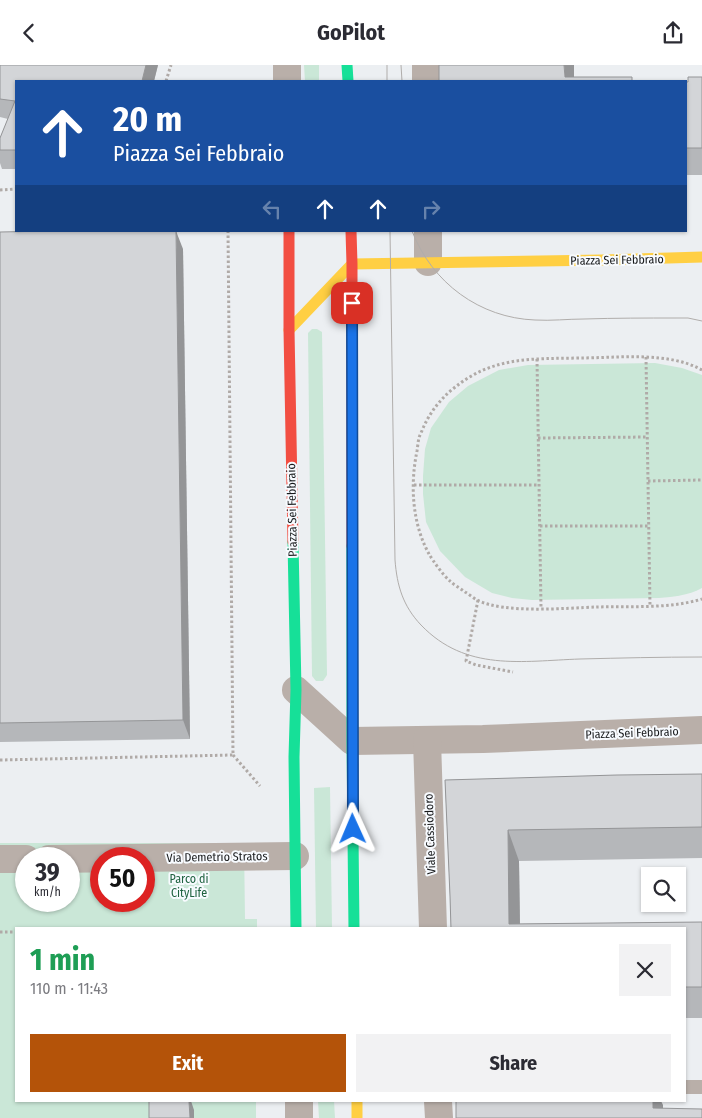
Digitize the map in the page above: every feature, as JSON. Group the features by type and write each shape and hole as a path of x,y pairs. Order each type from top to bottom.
{"street":[{"path":"287,65 288,80"},
{"path":"347,65 348,80"},
{"path":"426,65 426,80"},
{"name":"Piazza Sei Febbraio","path":"289,232 296,690 294,757 295,856"},
{"path":"351,232 354,927"},
{"path":"428,232 428,262"},
{"name":"Piazza Sei Febbraio","path":"352,263 702,257"},
{"path":"289,330 352,263"},
{"path":"296,690 352,741"},
{"name":"Piazza Sei Febbraio","path":"352,741 702,730"},
{"name":"Viale Cassiodoro","path":"426,740 433,927"},
{"path":"295,856 296,927"},
{"name":"Via Demetrio Stratos","path":"80,859 295,856"},
{"path":"0,859 15,859"},
{"path":"299,1102 299,1118"},
{"path":"356,1102 357,1118"},
{"path":"438,1102 439,1118"}],"lane":[{"path":"686,1087 702,1087"}],"path":[{"path":"166,80 171,65"},
{"path":"0,190 15,189"},
{"path":"228,232 233,755 260,786"},
{"path":"646,357 650,606"},
{"path":"702,370 693,365 673,360 646,357 537,359 509,361 487,368 454,387 434,407 420,434 413,467 414,505 419,531 429,554 448,579 478,600 496,606 541,608 671,605 702,599"},
{"path":"537,359 541,608"},
{"path":"538,438 647,437"},
{"path":"648,481 702,481"},
{"path":"414,485 539,485"},
{"path":"540,526 648,526"},
{"path":"478,600 466,661 476,665 513,672"},
{"path":"0,760 233,755"},
{"path":"0,932 15,932"}],"green space":[{"path":"304,65 319,65 319,80 305,80"},
{"path":"312,329 322,332 327,675 323,681 316,681 312,676 308,333"},
{"path":"655,363 682,368 702,375 702,588 681,595 659,598 532,600 492,593 465,577 440,551 426,522 423,494 425,449 431,428 449,402 468,386 499,370 528,365"},
{"path":"330,787 332,927 316,927 314,788"},
{"name":"Parco di CityLife","path":"0,843 244,843 245,919 257,919 257,927 15,927 15,1102 256,1102 256,1118 0,1118"},
{"path":"318,1102 334,1102 335,1118 319,1118"}],"building":[{"path":"0,65 146,65 142,80 15,80 15,101 0,99"},
{"path":"439,65 564,65 565,77 632,77 632,80 439,80"},
{"path":"688,77 702,77 702,148 687,148"},
{"path":"15,101 15,150 0,150 0,138"},
{"path":"0,232 176,232 183,720 0,723"},
{"path":"702,774 702,827 508,830 509,924 702,922 702,987 686,987 686,927 451,927 445,780"},
{"path":"149,1102 189,1102 190,1118 149,1118"},
{"path":"456,1102 653,1102 653,1108 702,1109 702,1118 456,1118"}],"tram line":[{"path":"387,65 387,80"},
{"path":"401,65 402,80"},
{"path":"390,232 395,560 397,578 402,595 415,618 438,640 457,650 476,657 496,660 516,662 702,657"},
{"path":"412,232 432,267 445,281 477,305 495,313 535,320 688,318 702,321"}],"traffic: fast":[{"path":"347,65 348,80"},
{"path":"293,542 296,690 294,757 296,927"},
{"path":"352,546 354,927"}],"traffic: slow":[{"path":"289,330 352,264 702,257"},
{"path":"357,1102 357,1118"}],"traffic: jam":[{"path":"289,232 293,542"},
{"path":"351,232 352,546"}],"route":[{"path":"352,303 353,829"}]}
